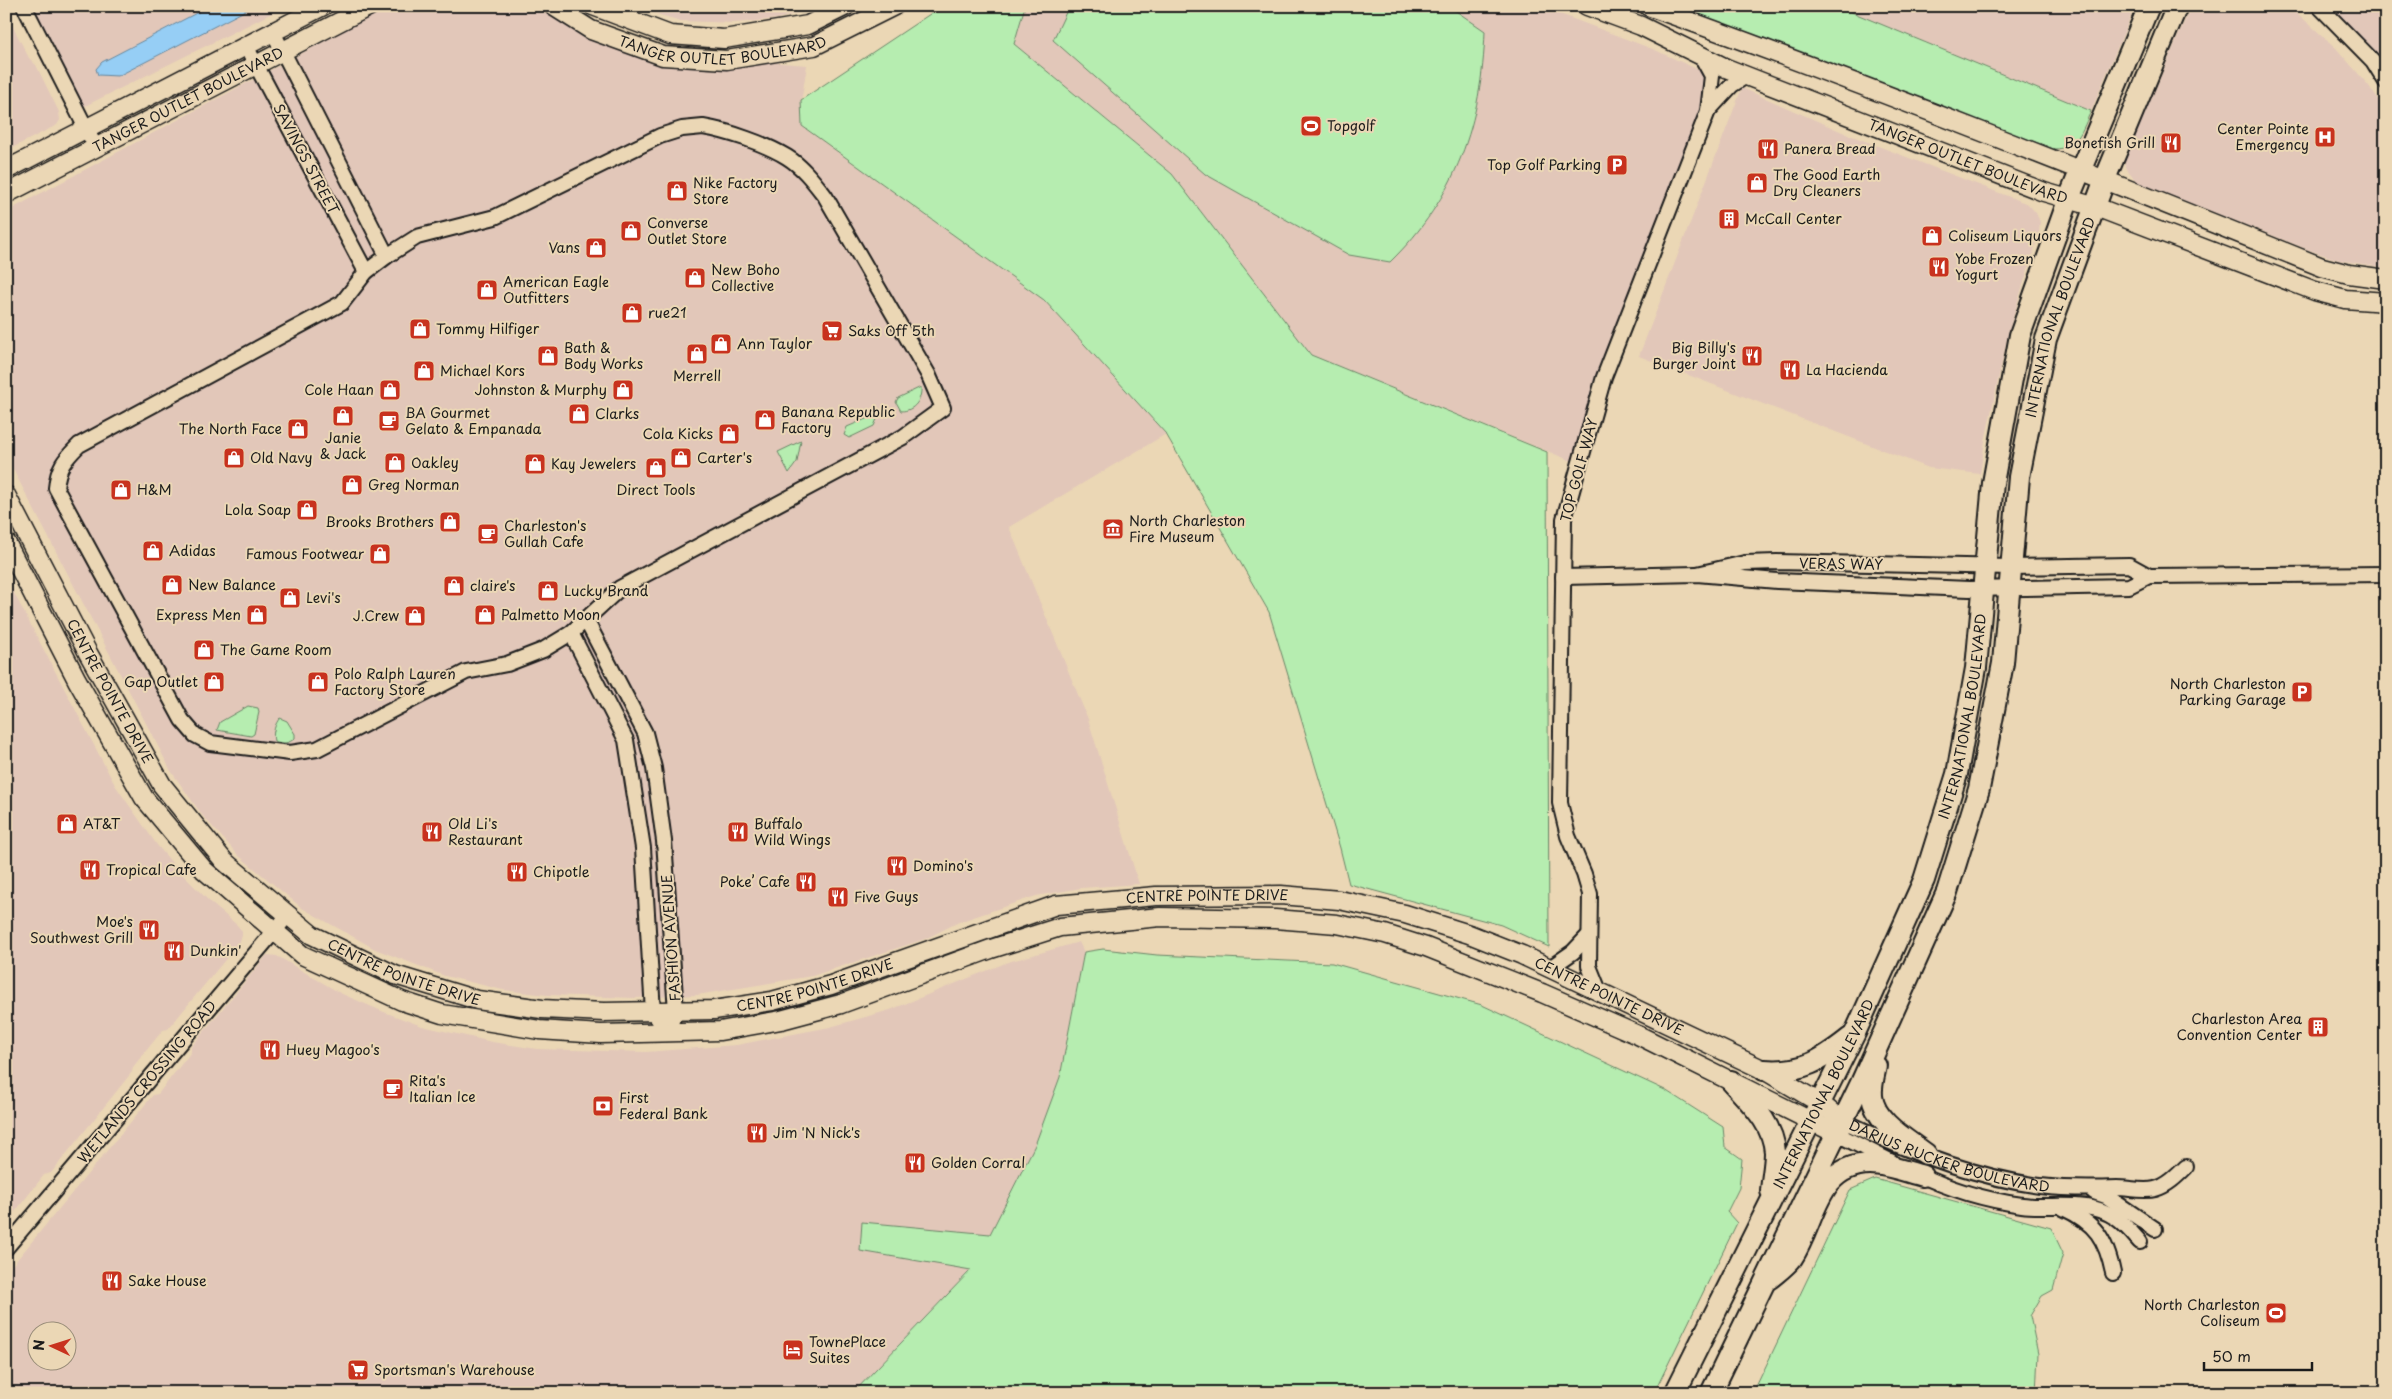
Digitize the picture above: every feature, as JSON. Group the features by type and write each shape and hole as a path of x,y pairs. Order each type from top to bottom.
{"main road":[{"name":"INTERNATIONAL BOULEVARD","path":"1675,1393 1855,1033 1924,880 1957,774 1976,668 1993,483 2020,335 2069,198 2149,6"},
{"name":"INTERNATIONAL BOULEVARD","path":"1711,1393 1883,1035 1947,892 1980,789 2003,663 2019,477 2046,339 2105,179 2177,6"},
{"path":"1764,1070 1793,1070 1812,1064 1855,1033"},
{"path":"1883,1035 1872,1085 1872,1097 1876,1110 1886,1123 1926,1154"},
{"path":"1731,1081 1762,1116 1772,1136 1775,1153 1770,1203"},
{"path":"1762,1286 1791,1259 1826,1186 1840,1171 1858,1165 1872,1164 1923,1176"}],"street":[{"path":"24,6 96,148"},
{"name":"TANGER OUTLET BOULEVARD","path":"6,170 322,6"},
{"name":"TANGER OUTLET BOULEVARD","path":"6,194 370,6"},
{"name":"TANGER OUTLET BOULEVARD","path":"553,6 591,30 663,56 727,60 814,46 887,8"},
{"name":"TANGER OUTLET BOULEVARD","path":"593,6 670,35 724,39 808,25 846,6"},
{"name":"TANGER OUTLET BOULEVARD","path":"1587,6 1641,26 1746,76 2044,192 2096,207 2315,291 2345,299 2386,302"},
{"path":"1648,6 1738,38 2105,179 2322,267 2349,274 2386,279"},
{"path":"2319,6 2373,60 2386,82"},
{"name":"SAVINGS STREET","path":"273,32 386,256"},
{"name":"SAVINGS STREET","path":"246,46 366,272"},
{"name":"TOP GOLF WAY","path":"1599,990 1589,966 1590,894 1568,836 1560,803 1564,519 1604,377 1708,111 1712,76 1701,56"},
{"name":"TOP GOLF WAY","path":"1708,111 1732,85 1746,76"},
{"path":"703,127 727,131 787,157 812,178 825,196 928,374 943,408 903,437 620,588 586,620 543,650 507,664 466,672 318,748 290,753 210,743 195,735 182,720 56,488 57,472 66,458 79,445 342,302 366,272 386,256 418,237 495,217 660,136 682,129 703,127"},
{"name":"CENTRE POINTE DRIVE","path":"6,495 88,653 162,785 224,861 312,935 395,975 477,1000 542,1009 653,1012 714,1010 772,1001 831,985 1066,904 1156,896 1281,895 1339,900 1405,914 1469,934 1513,952 1599,990 1764,1070 1820,1103"},
{"name":"CENTRE POINTE DRIVE","path":"6,542 78,680 144,798 204,870 302,955 402,1001 442,1014 539,1030 601,1034 720,1031 780,1020 841,1004 991,949 1060,927 1150,918 1275,919 1337,924 1385,934 1460,960 1638,1034 1811,1121"},
{"name":"VERAS WAY","path":"1697,574 1745,563 2011,567 2129,566 2150,576"},
{"name":"VERAS WAY","path":"1563,577 1697,574 1777,581 1968,590 2010,587 2129,586 2150,576"},
{"path":"2150,576 2386,574"},
{"name":"FASHION AVENUE","path":"586,620 645,732 654,768 664,841 676,1011 667,1032"},
{"name":"FASHION AVENUE","path":"571,632 626,740 643,848 653,1012 667,1032"},
{"name":"WETLANDS CROSSING ROAD","path":"6,1248 288,915"},
{"path":"1550,968 1573,952 1589,936"},
{"name":"DARIUS RUCKER BOULEVARD","path":"1820,1103 1838,1126 1923,1176 1987,1198 2038,1207 2080,1206 2098,1210 2116,1218 2140,1242"},
{"name":"DARIUS RUCKER BOULEVARD","path":"1811,1121 1838,1126 2004,1179 2042,1186 2087,1189 2154,1189 2170,1182 2186,1167"},
{"name":"DARIUS RUCKER BOULEVARD","path":"2087,1189 2106,1196 2155,1229"},
{"name":"DARIUS RUCKER BOULEVARD","path":"2060,1207 2078,1215 2094,1228 2108,1250 2113,1273"}],"shaded area":[{"path":"7,6 12,16 12,25 29,58 36,65 59,112 60,120 57,125 6,151"},
{"path":"31,6 286,6 85,106 79,103"},
{"path":"390,6 531,6 618,50 807,65 801,103 802,126 1044,300 1166,434 1009,527 1088,719 1139,884 1081,888 1036,896 959,922 925,939 812,976 697,995 635,998 548,995 503,990 445,976 375,949 302,908 238,855 202,815 171,771 6,456 6,212"},
{"path":"629,6 822,6 777,19 735,23 681,21"},
{"path":"1025,6 1539,6 1655,50 1712,76 1708,111 1579,464 1311,355 1172,174 1014,44"},
{"path":"1837,6 2135,6 2091,111"},
{"path":"2191,6 2289,6 2336,48 2369,86 2386,112 2386,268 2339,260 2309,250 2137,182 2129,173 2124,162"},
{"path":"2330,6 2386,6 2386,61 2363,39"},
{"path":"1742,88 1847,134 2028,204 2036,213 2040,222 2039,234 2009,330 1985,441 1980,474 1929,468 1639,356"},
{"path":"6,578 115,785 157,845 178,870 211,903 237,925 242,931 242,936 239,943 168,1029 163,1030 133,1067 132,1072 51,1173 44,1175 13,1214 14,1219 6,1228"},
{"path":"1079,942 1084,952 1060,1077 1040,1136 972,1270 853,1393 6,1393 6,1273 153,1095 158,1094 191,1052 191,1047 267,955 277,956 340,993 422,1026 492,1042 537,1049 646,1052 737,1045 830,1027 890,1010 1008,962"}],"green space":[{"path":"942,6 1025,6 1014,44 1172,174 1311,355 1547,452 1549,947 1501,925 1349,884 1340,848 1269,612 1166,434 1044,300 802,126 801,100"},
{"name":"Topgolf","path":"1069,6 1440,6 1456,11 1485,31 1483,64 1478,96 1471,127 1461,157 1448,185 1432,212 1413,237 1390,262 1349,255 1205,174 1053,40"},
{"path":"1669,6 1837,6 2091,111 2082,131 2074,142 2069,146 2054,149"},
{"path":"921,387 919,400 916,404 906,411 901,411 896,402 898,398"},
{"path":"873,416 877,419 874,426 849,438 844,435 847,427"},
{"path":"801,441 797,462 789,473 778,452"},
{"path":"248,706 258,708 259,712 254,734 251,736 217,730 220,722"},
{"path":"280,718 287,721 295,734 293,740 283,743 274,741 274,729"},
{"path":"1103,949 1157,955 1332,963 1482,1005 1665,1090 1723,1127 1725,1147 1742,1159 1739,1188 1727,1212 1737,1223 1654,1393 853,1393 971,1270 860,1251 862,1222 990,1234 1035,1145 1060,1077 1084,952"},
{"path":"1875,1179 2051,1228 2063,1253 2053,1290 2042,1296 2030,1316 2038,1354 2036,1393 1753,1393 1850,1190"}],"water":[{"path":"210,6 254,6 118,76 98,75 96,69 102,62"}],"place":[{"name":"Topgolf","path":"1311,126"},
{"name":"Center Pointe Emergency","path":"2325,137"},
{"name":"Bonefish Grill","path":"2171,143"},
{"name":"Panera Bread","path":"1768,149"},
{"name":"Top Golf Parking","path":"1617,165"},
{"name":"The Good Earth Dry Cleaners","path":"1757,183"},
{"name":"Nike Factory Store","path":"677,191"},
{"name":"McCall Center","path":"1729,219"},
{"name":"Converse Outlet Store","path":"631,231"},
{"name":"Coliseum Liquors","path":"1932,236"},
{"name":"Vans","path":"596,248"},
{"name":"Yobe Frozen Yogurt","path":"1939,267"},
{"name":"New Boho Collective","path":"695,278"},
{"name":"American Eagle Outfitters","path":"487,290"},
{"name":"rue21","path":"632,313"},
{"name":"Tommy Hilfiger","path":"420,329"},
{"name":"Saks Off 5th","path":"832,331"},
{"name":"Ann Taylor","path":"721,344"},
{"name":"Merrell","path":"697,354"},
{"name":"Bath & Body Works","path":"548,356"},
{"name":"Big Billy's Burger Joint","path":"1752,356"},
{"name":"La Hacienda","path":"1790,370"},
{"name":"Michael Kors","path":"424,371"},
{"name":"Cole Haan","path":"390,390"},
{"name":"Johnston & Murphy","path":"623,390"},
{"name":"Clarks","path":"579,414"},
{"name":"Janie & Jack","path":"343,416"},
{"name":"Banana Republic Factory","path":"765,420"},
{"name":"BA Gourmet Gelato & Empanada","path":"389,421"},
{"name":"The North Face","path":"298,429"},
{"name":"Cola Kicks","path":"729,434"},
{"name":"Old Navy","path":"234,458"},
{"name":"Carter's","path":"681,458"},
{"name":"Oakley","path":"395,463"},
{"name":"Kay Jewelers","path":"535,464"},
{"name":"Direct Tools","path":"656,468"},
{"name":"Greg Norman","path":"352,485"},
{"name":"H&M","path":"121,490"},
{"name":"Lola Soap","path":"307,510"},
{"name":"Brooks Brothers","path":"450,522"},
{"name":"North Charleston Fire Museum","path":"1113,529"},
{"name":"Charleston's Gullah Cafe","path":"488,534"},
{"name":"Adidas","path":"153,551"},
{"name":"Famous Footwear","path":"380,554"},
{"name":"New Balance","path":"172,585"},
{"name":"claire's","path":"454,586"},
{"name":"Lucky Brand","path":"548,591"},
{"name":"Levi's","path":"290,598"},
{"name":"Express Men","path":"257,615"},
{"name":"Palmetto Moon","path":"485,615"},
{"name":"J.Crew","path":"415,616"},
{"name":"The Game Room","path":"204,650"},
{"name":"Gap Outlet","path":"214,682"},
{"name":"Polo Ralph Lauren Factory Store","path":"318,682"},
{"name":"North Charleston Parking Garage","path":"2302,692"},
{"name":"AT&T","path":"67,824"},
{"name":"Old Li's Restaurant","path":"432,832"},
{"name":"Buffalo Wild Wings","path":"738,832"},
{"name":"Domino's","path":"897,866"},
{"name":"Tropical Cafe","path":"90,870"},
{"name":"Chipotle","path":"517,872"},
{"name":"Poke’ Cafe","path":"806,882"},
{"name":"Five Guys","path":"838,897"},
{"name":"Moe's Southwest Grill","path":"149,930"},
{"name":"Dunkin'","path":"174,951"},
{"name":"Charleston Area Convention Center","path":"2318,1027"},
{"name":"Huey Magoo's","path":"270,1050"},
{"name":"Rita's Italian Ice","path":"393,1089"},
{"name":"First Federal Bank","path":"603,1106"},
{"name":"Jim 'N Nick's","path":"757,1133"},
{"name":"Golden Corral","path":"915,1163"},
{"name":"Sake House","path":"112,1281"},
{"name":"North Charleston Coliseum","path":"2276,1313"},
{"name":"TownePlace Suites","path":"793,1350"},
{"name":"Sportsman's Warehouse","path":"358,1370"}]}
